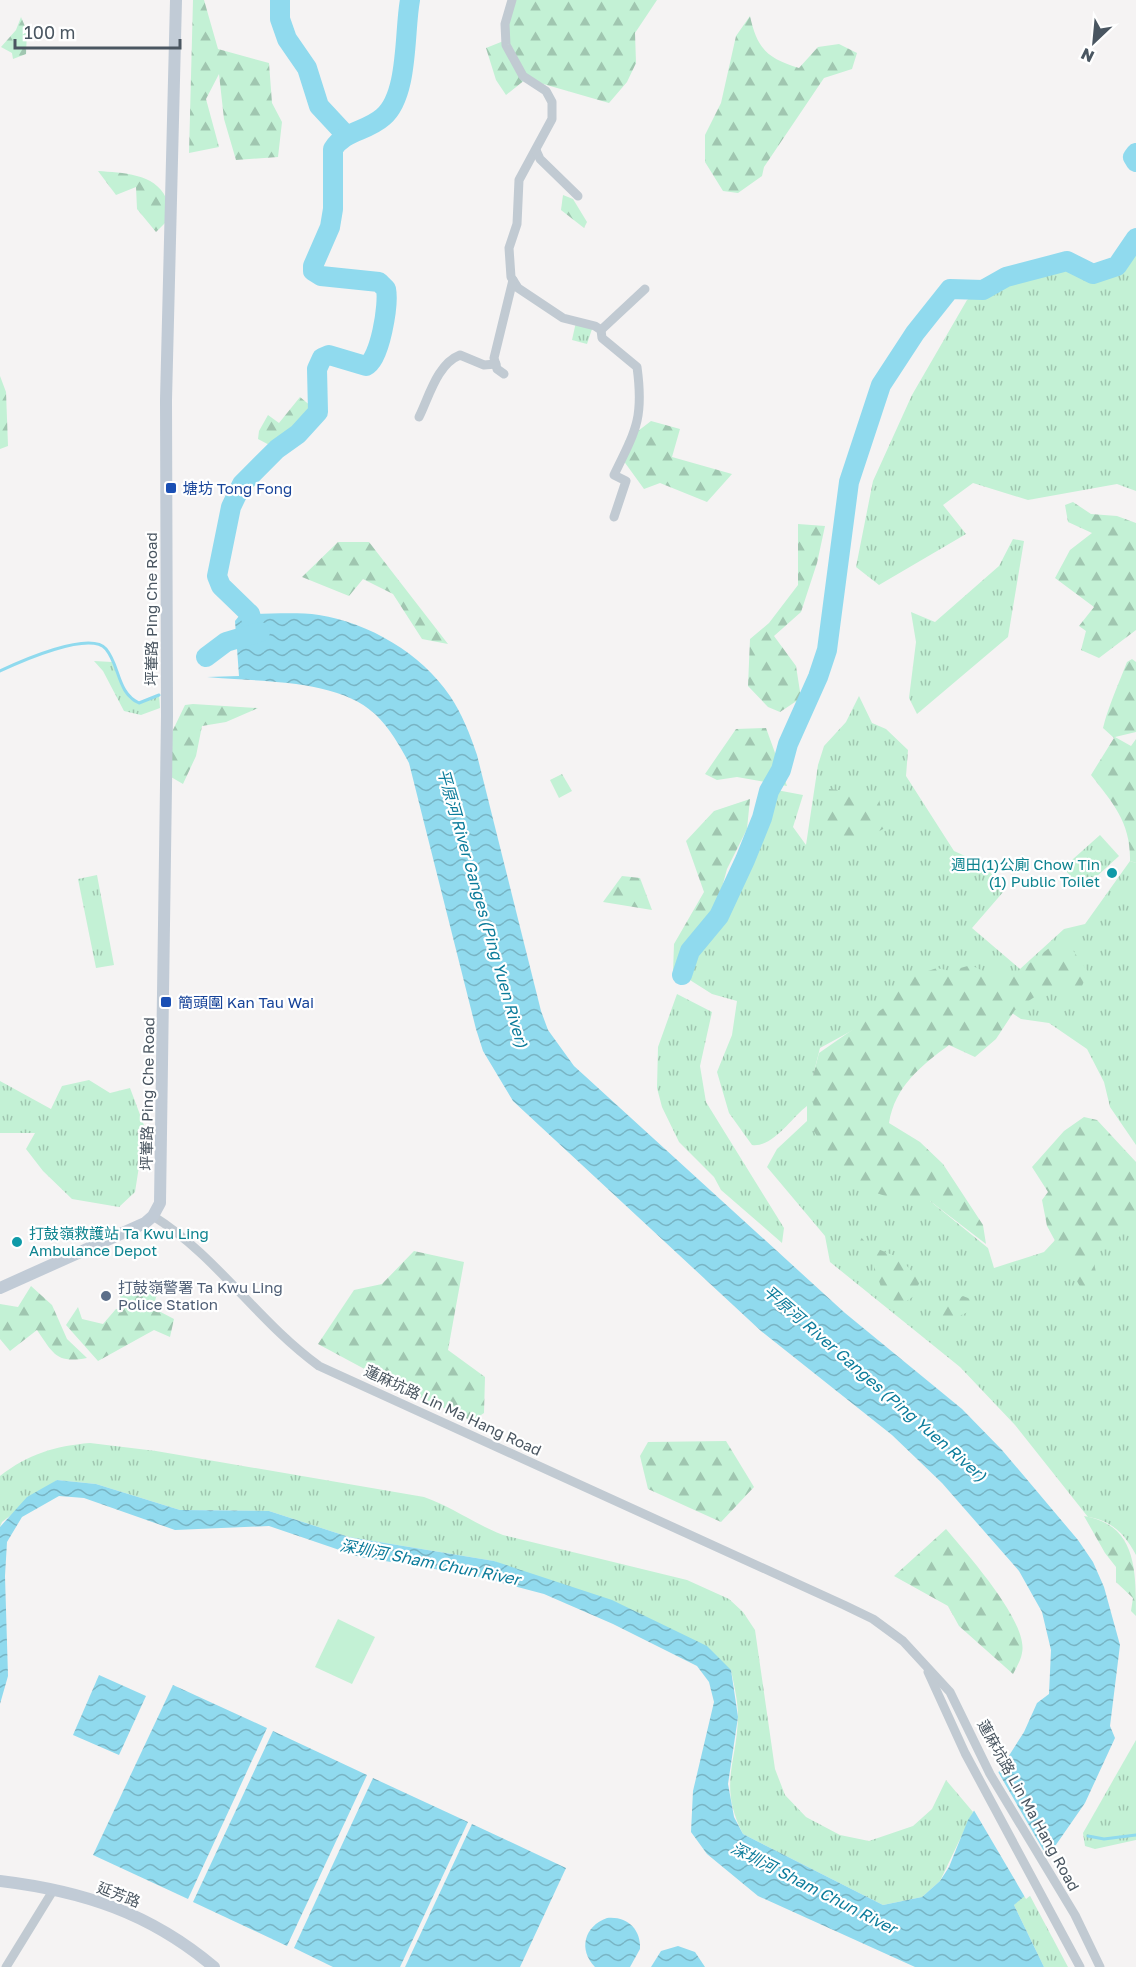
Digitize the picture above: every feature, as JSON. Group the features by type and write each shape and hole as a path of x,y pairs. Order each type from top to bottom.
{"street":[{"name":"坪輋路 Ping Che Road","path":"153,1216 160,1203 161,1190 167,716 166,400 176,0"},
{"path":"512,0 506,24 506,45 523,76 546,91 552,102 552,119 519,180 517,224 509,248 508,261 513,280 519,288 563,318 591,323 601,330 602,338 637,367 641,392 638,427 614,475 626,481 614,518"},
{"path":"536,150 540,159 578,196"},
{"path":"504,374 497,369 494,358 513,280"},
{"path":"601,330 645,289"},
{"path":"419,417 443,368 452,359 460,356 484,365 496,364"},
{"path":"0,1288 131,1230 153,1216"},
{"name":"蓮麻坑路 Lin Ma Hang Road","path":"153,1216 187,1239 294,1346 319,1366 873,1619 903,1641 950,1692 990,1774 1094,1949 1100,1967"},
{"name":"蓮麻坑路 Lin Ma Hang Road","path":"924,1662 980,1780 1080,1967"},
{"name":"延芳路","path":"0,1881 85,1896 141,1918 174,1936 214,1967"},
{"path":"6,1967 54,1889"}],"green space":[{"path":"193,0 204,0 218,49 269,63 272,103 282,122 278,157 236,160 224,119 219,74 206,99 219,147 189,153"},
{"path":"513,0 657,0 635,33 636,63 627,82 609,103 526,79 506,95 496,80 486,48 506,40"},
{"path":"750,16 760,45 779,61 788,65 799,68 818,47 839,44 857,53 852,69 824,78 764,167 762,176 738,193 723,191 705,162 705,135 721,103 736,36"},
{"path":"21,17 27,31 26,54 13,59 12,53 1,47 16,30"},
{"path":"98,171 137,176 154,184 167,200 166,222 156,232 137,209 136,187 116,195"},
{"path":"563,195 573,199 587,222 584,228 561,210"},
{"path":"1136,236 1136,491 1117,484 1028,500 973,483 943,505 966,534 879,585 856,567 873,481 912,395 967,300 988,287 1067,261 1093,274 1112,268"},
{"path":"576,322 593,326 587,344 572,340"},
{"path":"0,376 6,392 8,446 0,449"},
{"path":"300,397 318,412 298,434 277,449 258,439 259,431 268,415 279,423"},
{"path":"651,421 680,429 672,457 732,474 707,502 660,483 644,489 623,460 625,441"},
{"path":"1073,502 1091,514 1117,516 1136,523 1136,630 1099,658 1081,650 1086,631 1079,626 1094,607 1055,578 1070,550 1092,533 1068,522 1065,505"},
{"path":"798,524 825,526 817,563 801,612 774,636 796,666 801,698 780,712 768,707 748,686 750,639 769,623 798,585"},
{"path":"1013,539 1024,541 1008,637 917,714 909,698 916,642 911,612 935,622 999,566"},
{"path":"338,542 369,542 448,644 422,639 393,594 363,579 349,596 302,577"},
{"path":"1132,659 1136,662 1136,732 1115,737 1131,746 1136,739 1136,863 1130,861 1127,835 1119,814 1091,775 1114,738 1103,728 1127,662"},
{"path":"94,661 112,662 130,699 139,703 159,695 160,708 141,715 124,711 103,671"},
{"path":"859,696 872,723 886,729 908,750 906,776 954,851 985,865 1004,891 972,928 1020,969 1064,929 1085,924 1130,861 1136,863 1136,1145 1110,1107 1104,1082 1087,1049 1049,1023 1021,1019 954,975 820,1048 813,1076 930,1201 988,1248 994,1268 1044,1252 1057,1238 1136,1219 1136,1555 1116,1529 1104,1521 1088,1517 1015,1425 960,1367 830,1262 825,1236 767,1167 777,1149 807,1121 807,1106 775,1137 760,1145 752,1145 729,1113 717,1072 732,1035 737,1001 712,994 682,975 690,951 719,916 760,823 761,787 803,795 793,827 806,845 818,765 824,746 846,722"},
{"path":"185,705 258,708 226,722 202,726 196,756 183,784 171,777 171,734"},
{"path":"766,728 787,786 737,777 717,780 705,774 736,729"},
{"path":"562,774 572,791 559,798 550,780"},
{"path":"829,789 878,794 885,828 842,851 826,820"},
{"path":"750,799 747,829 727,869 718,902 673,973 674,944 704,892 686,841 714,811"},
{"path":"1100,835 1119,856 1083,889 1063,868"},
{"path":"97,875 114,965 96,968 78,879"},
{"path":"622,876 640,878 652,910 603,902"},
{"path":"100,895 106,929 90,932 84,898"},
{"path":"1053,945 1072,949 1088,972 1082,986 1036,996 1015,1010 996,1039 975,1057 949,1045 919,1069 903,1088 892,1110 889,1123 920,1142 943,1164 983,1225 986,1244 930,1201 891,1198 875,1192 848,1174 813,1130 819,1118 809,1091 819,1053 888,1005 901,980 937,968 950,971 971,965 995,977 1021,970"},
{"path":"677,994 712,1012 700,1066 706,1102 784,1228 782,1243 721,1190 714,1177 679,1142 662,1107 657,1088 658,1047"},
{"path":"89,1080 110,1093 130,1088 145,1128 135,1192 119,1207 72,1199 43,1171 26,1149 35,1133 0,1133 0,1081 51,1109 62,1086"},
{"path":"1084,1117 1097,1120 1136,1162 1136,1220 1117,1239 1092,1251 1096,1273 1084,1294 1047,1226 1042,1200 1048,1192 1032,1167 1064,1131"},
{"path":"850,1225 868,1245 900,1258 920,1281 914,1296 896,1308 881,1287 874,1266 848,1230"},
{"path":"414,1251 464,1262 448,1350 485,1377 484,1413 472,1421 398,1387 318,1344 354,1290 382,1284"},
{"path":"139,1285 157,1294 153,1308 174,1319 170,1337 154,1330 98,1361 66,1325 78,1307 82,1319 103,1324 116,1309 124,1310 119,1293"},
{"path":"31,1286 52,1305 67,1339 87,1358 68,1359 56,1355 37,1330 10,1351 0,1339 0,1304 18,1307"},
{"path":"963,1296 978,1302 973,1313 968,1312 948,1321 932,1313 937,1308"},
{"path":"726,1441 754,1487 721,1522 648,1489 640,1456 648,1442"},
{"path":"90,1443 156,1451 424,1497 503,1535 687,1580 729,1599 743,1612 755,1630 775,1769 785,1795 806,1817 840,1835 869,1841 913,1826 932,1809 946,1780 973,1812 940,1881 922,1897 883,1905 743,1834 736,1817 730,1788 738,1716 731,1670 494,1561 349,1537 269,1511 180,1510 96,1484 57,1480 2,1522 0,1527 0,1476 10,1468 42,1452"},
{"path":"1084,1516 1101,1521 1114,1529 1123,1539 1133,1566 1136,1616 1131,1611 1133,1598 1116,1582 1116,1567 1105,1553"},
{"path":"946,1529 994,1588 1016,1624 1022,1640 1022,1653 1013,1674 959,1626 948,1606 894,1576"},
{"path":"338,1619 375,1637 352,1684 315,1667"},
{"path":"1136,1740 1136,1840 1095,1849 1085,1846 1083,1833"},
{"path":"1028,1892 1068,1967 1044,1967 1014,1905"}],"water":[{"name":"深圳河 Sham Chun River","path":"311,614 356,625 392,642 424,666 438,681 458,710 477,755 541,1011 548,1030 574,1066 845,1313 962,1409 1002,1450 1078,1540 1093,1562 1104,1587 1120,1645 1110,1726 1115,1738 1085,1803 1035,1875 1037,1886 1014,1905 1044,1967 915,1967 758,1896 707,1854 691,1832 693,1791 714,1702 709,1682 697,1666 613,1624 544,1594 472,1575 360,1557 269,1526 175,1530 84,1498 59,1496 22,1517 7,1542 5,1576 8,1676 0,1704 0,1527 27,1497 57,1480 96,1484 180,1510 269,1511 349,1537 494,1561 612,1600 707,1646 731,1670 738,1717 728,1784 734,1817 743,1834 883,1905 922,1897 940,1881 949,1867 968,1820 1024,1732 1037,1703 1049,1694 1051,1650 1042,1612 1019,1571 942,1483 892,1435 761,1331 513,1101 483,1051 476,1029 406,757 390,731 375,714 359,702 340,694 296,684 207,677 239,676 235,621 239,616"},
{"path":"99,1675 146,1696 119,1755 73,1735"},
{"path":"173,1685 267,1728 188,1899 93,1855"},
{"path":"273,1731 367,1775 287,1946 193,1902"},
{"path":"373,1778 468,1822 400,1967 333,1967 294,1948"},
{"path":"472,1824 566,1868 520,1967 405,1967"},
{"path":"607,1918 621,1919 631,1925 638,1935 640,1949 630,1967 595,1967 586,1953 586,1939 589,1933 599,1922"},
{"path":"678,1946 695,1952 705,1967 651,1967 661,1951"}],"pier":[{"path":"997,1770 1049,1860 1038,1876 1040,1888 1026,1899 972,1807"}],"waterway":[{"path":"280,0 280,19 287,39 307,68 319,106 345,134"},
{"name":"平原河 River Ganges (Ping Yuen River)","path":"255,632 250,614 221,586 217,576 231,507 242,484 277,449 298,434 318,412 317,369 322,358 329,355 366,366 371,362 379,343 385,318 386,289 379,282 321,276 313,271 313,266 330,227 333,209 333,149 343,138 370,126 383,117 391,107 397,94 404,62 410,0"},
{"name":"平原河 River Ganges (Ping Yuen River)","path":"1136,153 1133,157 1136,162"},
{"name":"平原河 River Ganges (Ping Yuen River)","path":"682,975 690,951 719,916 745,860 762,818 769,791 781,770 788,744 818,677 827,650 849,482 881,385 915,333 950,289 983,290 1006,277 1067,261 1093,274 1117,266 1136,238"},
{"name":"平原河 River Ganges (Ping Yuen River)","path":"206,657 226,642 260,632"},
{"name":"平原河 River Ganges (Ping Yuen River)","path":"0,671 54,649 85,643 98,644 111,656 123,686 132,699 139,703 159,695"},
{"path":"1088,1836 1104,1839 1136,1835"}],"place":[{"name":"塘坊 Tong Fong","path":"171,488"},
{"name":"週田(1)公廁 Chow Tin (1) Public Toilet","path":"1112,873"},
{"name":"簡頭圍 Kan Tau Wai","path":"166,1002"},
{"name":"打鼓嶺救護站 Ta Kwu Ling Ambulance Depot","path":"17,1242"},
{"name":"打鼓嶺警署 Ta Kwu Ling Police Station","path":"106,1296"}]}
